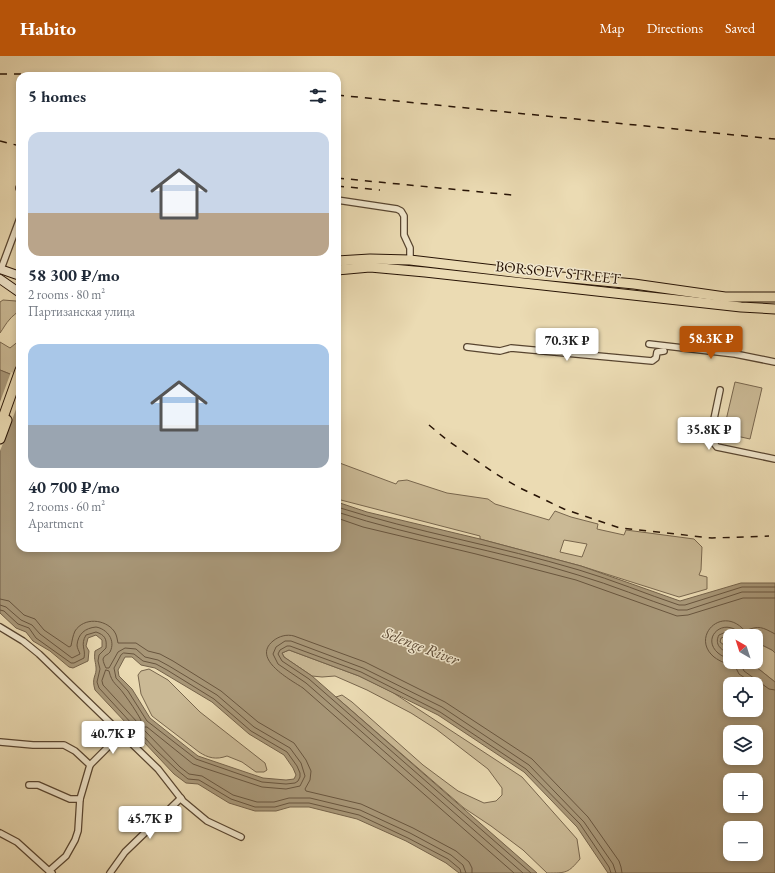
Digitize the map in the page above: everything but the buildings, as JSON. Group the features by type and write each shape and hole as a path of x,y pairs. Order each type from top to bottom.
{"main road":[{"name":"BORSOEV STREET","path":"341,262 370,259 410,260 520,273 634,284 725,301 741,307 775,309"},
{"path":"409,271 410,260"},
{"name":"BORSOEV STREET","path":"341,270 370,267 725,301 773,298"},
{"path":"0,426 16,381"},
{"path":"0,439 16,397"}],"street":[{"path":"341,201 397,209 401,211 404,216 404,235 410,248 410,260"},
{"path":"16,228 0,269 16,275"},
{"path":"0,279 16,290"},
{"path":"649,344 735,354 775,362"},
{"path":"466,347 500,351 511,348 652,361 656,358 658,352 664,351"},
{"path":"720,390 710,438 717,447 775,459"},
{"path":"0,627 17,637 39,654 158,769 181,798 207,821 241,837"},
{"path":"41,873 51,872 66,856 75,840 78,831 80,799 90,765 110,745 118,731"},
{"path":"0,742 32,745 64,745 74,751 90,765"},
{"path":"29,785 38,785 70,799 80,799"},
{"path":"110,873 125,852 181,798"},
{"path":"0,833 18,842 51,872"}],"shaded area":[{"path":"3,300 16,301 16,313 0,333 0,302"},
{"path":"0,342 10,348 16,343 16,376 0,370"},
{"path":"735,382 762,388 750,439 723,433"},
{"path":"341,463 396,484 398,481 407,480 447,493 488,499 495,504 549,520 555,511 598,524 597,529 624,535 626,530 694,539 702,547 701,570 699,575 707,577 707,589 679,597 581,566 480,539 480,536 341,500","holes":["564,540 587,544 582,557 560,552"]},
{"path":"723,637 723,644 720,642 721,638"},
{"path":"763,646 775,653 775,682 758,669 763,669"},
{"path":"289,650 359,676 392,692 522,777 577,839 580,859 570,870 559,873 547,873 523,850 464,808 336,697 342,695 352,702 423,765 458,791 484,803 496,801 502,795 502,788 488,769 436,729 411,713 367,690 335,676 312,676 284,657 282,653"},
{"path":"149,669 168,680 200,712 265,763 267,770 264,772 256,772 242,762 227,756 212,758 206,756 152,716 141,694 138,675 141,671"}],"water":[{"name":"Selenge River","path":"0,370 16,376 16,552 341,552 341,503 367,512 480,539 581,566 680,601 741,583 775,583 775,653 763,646 763,629 723,629 723,637 721,638 720,642 723,644 723,669 758,669 775,682 775,873 608,873 577,827 524,772 438,715 359,676 289,650 282,653 284,657 312,676 537,873 459,873 446,863 406,841 357,819 309,807 290,807 276,811 255,811 229,803 198,784 186,783 174,774 95,690 95,651 102,647 102,640 96,635 88,638 86,646 89,651 88,661 73,668 69,667 50,651 33,641 26,632 16,628 0,613","holes":["125,657 132,657 141,665 155,668 212,702 249,734 284,755 296,775 294,779 286,780 263,778 198,756 150,718 132,689 119,676 118,670"]}],"pier":[{"path":"11,372 16,374 16,409 0,451 0,402"}],"railway":[{"path":"0,74 16,74"},
{"path":"341,95 775,139"},
{"path":"0,141 16,145"},
{"path":"341,178 512,195"},
{"path":"341,186 380,190"},
{"path":"429,425 447,440 496,474 518,487 564,509 620,528 712,538 769,536"}]}
